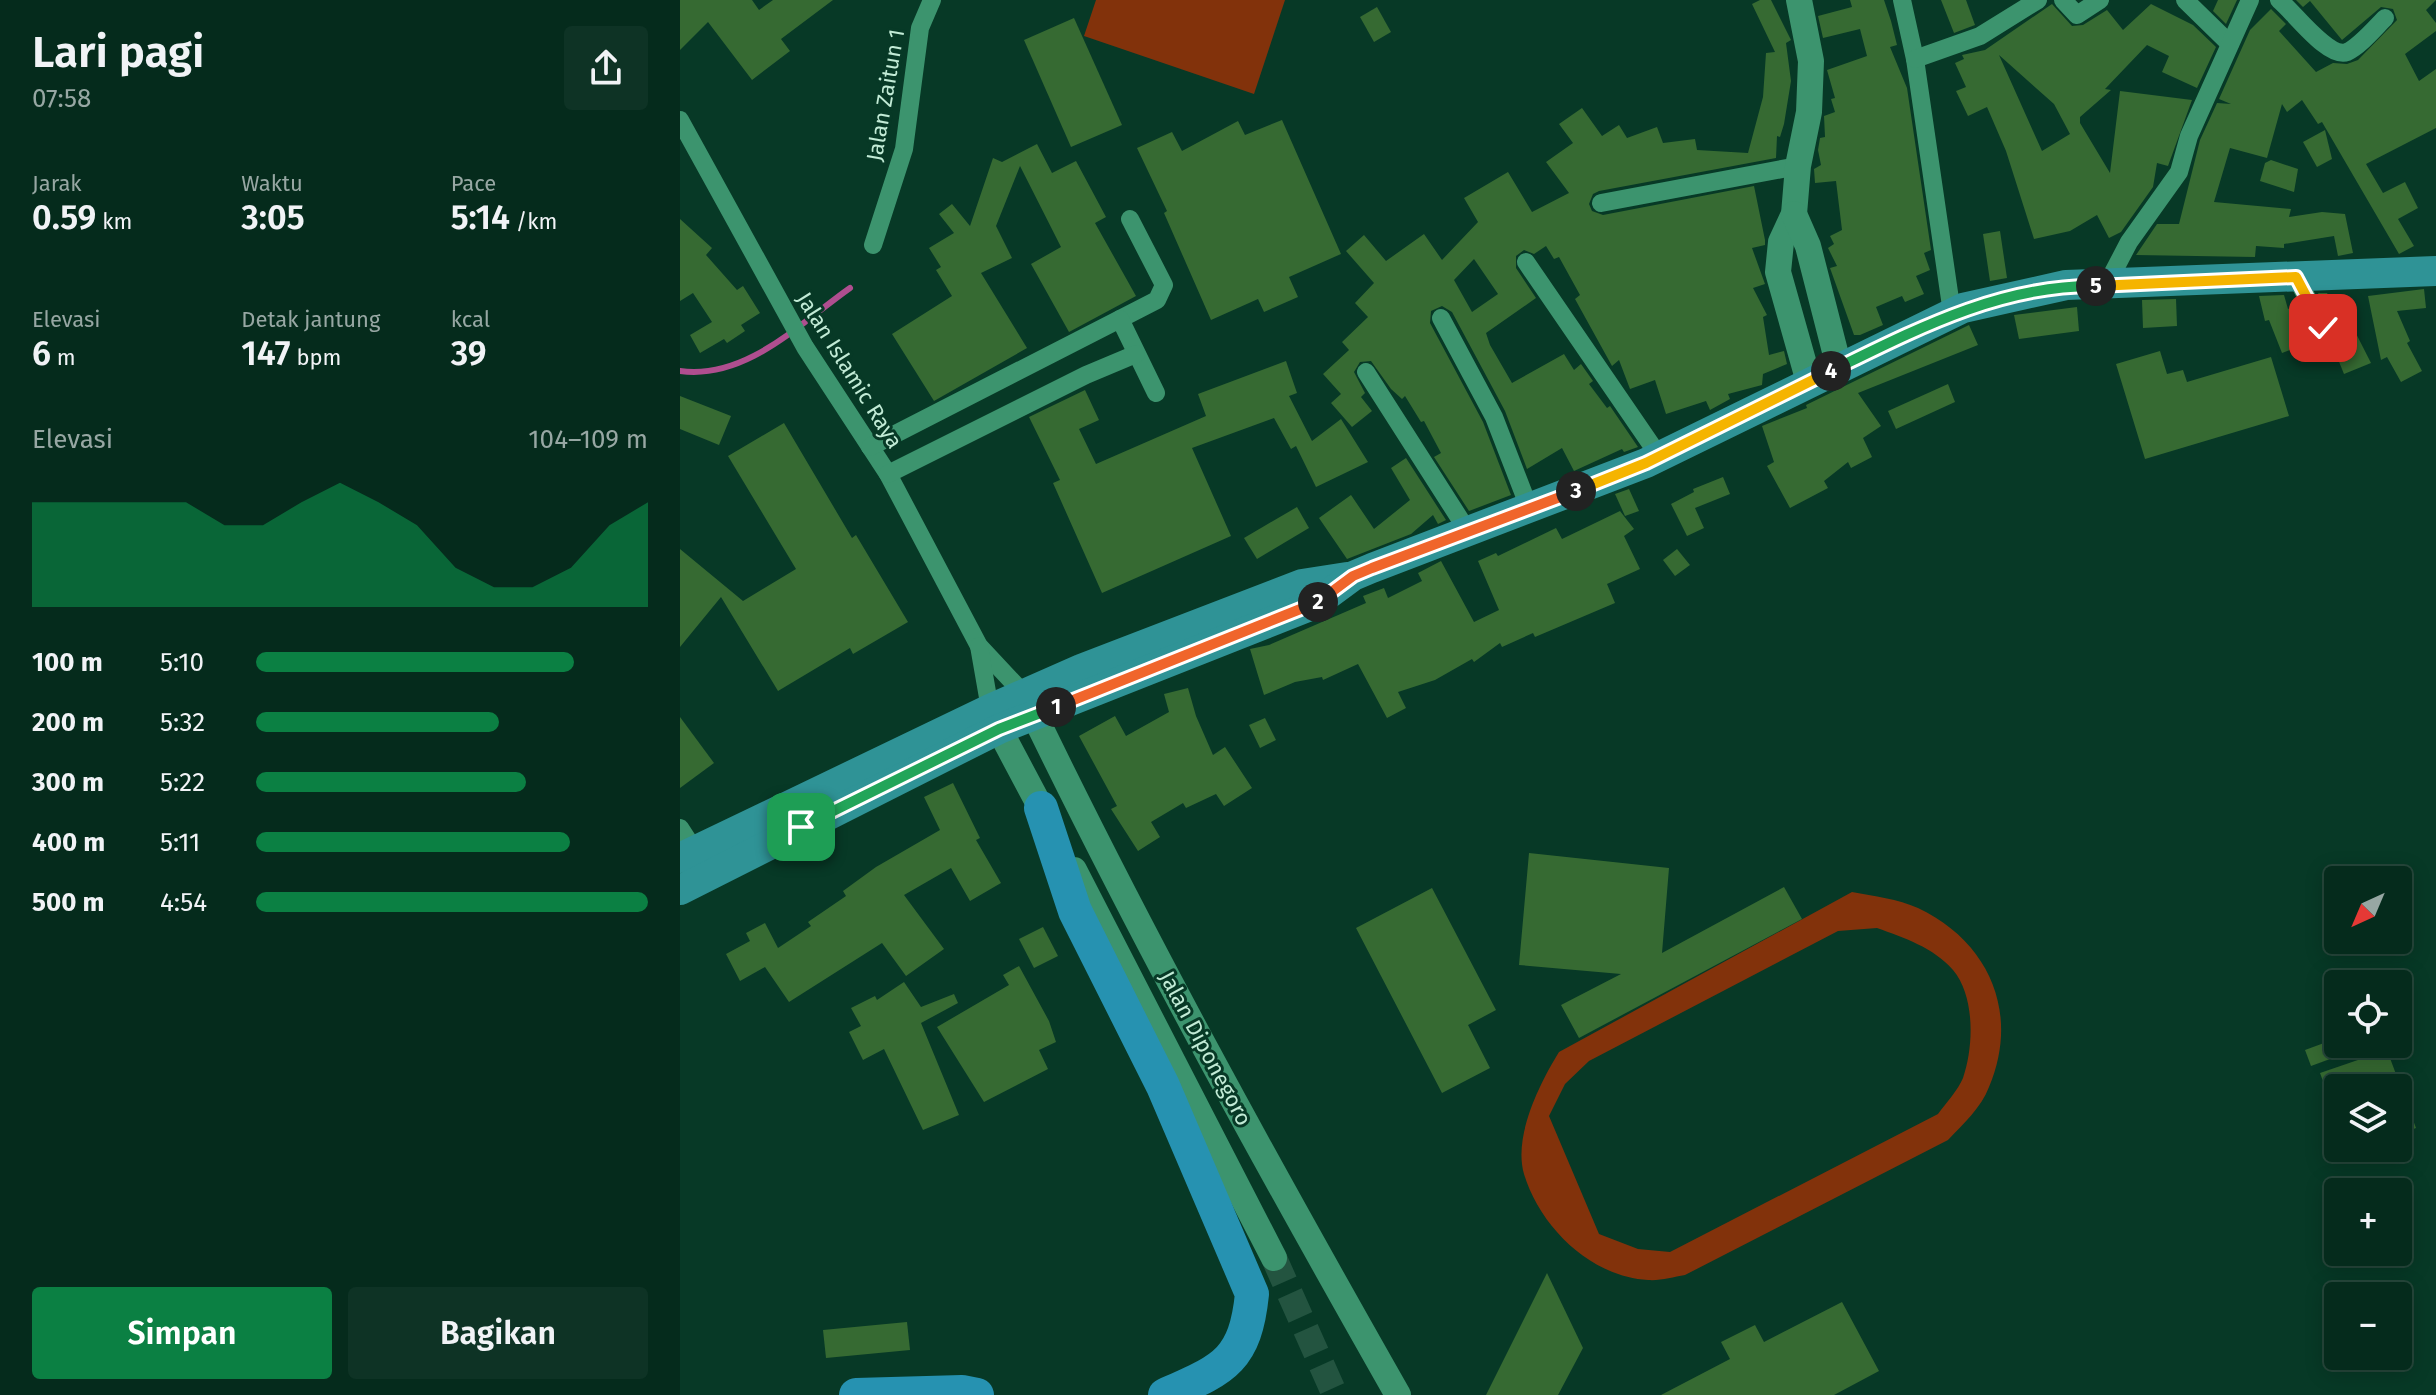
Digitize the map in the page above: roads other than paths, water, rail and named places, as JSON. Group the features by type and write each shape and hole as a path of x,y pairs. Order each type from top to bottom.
{"highway":[{"path":"1041,808 1075,911 1163,1086 1252,1294 1250,1317 1238,1352 1206,1375 1165,1395"},
{"path":"856,1395 962,1392 977,1395"}],"main road":[{"path":"687,867 994,719 1196,637 1302,584 1353,576 1467,530 1530,510 1659,456 1952,313 2066,285 2106,286 2436,271"}],"street":[{"name":"Jalan Zaitun 1","path":"873,245 904,149 920,28 932,0"},
{"path":"1799,0 1811,61 1809,112 1798,166 1794,214 1781,242 1778,272 1809,382"},
{"path":"1902,0 1915,59 1952,313"},
{"path":"1915,59 1980,36 2038,0"},
{"path":"2063,0 2077,15 2100,0"},
{"path":"2185,0 2230,44"},
{"path":"2106,286 2138,229 2179,172 2189,136 2250,0"},
{"path":"2279,0 2324,47 2340,52 2348,51 2385,18"},
{"name":"Jalan Islamic Raya","path":"680,120 805,347 888,474 979,646 1030,706"},
{"path":"1601,203 1798,166"},
{"path":"1794,214 1808,246 1839,367"},
{"path":"870,447 1157,300 1164,285 1130,219"},
{"path":"1526,262 1659,456"},
{"path":"2296,277 2323,328"},
{"path":"1441,318 1485,398 1530,510"},
{"path":"1120,319 1156,393"},
{"path":"888,474 1086,375 1136,354"},
{"path":"1366,372 1467,530"},
{"name":"Jalan Islamic Raya","path":"979,646 994,719"},
{"name":"Jalan Diponegoro","path":"1030,706 1056,763 1235,1105 1398,1395"},
{"name":"Jalan Diponegoro","path":"994,719 1274,1258"}],"waterway":[{"path":"680,371 727,367 749,358 771,346 850,288"}],"tunnel":[{"path":"1274,1258 1335,1395"}]}
